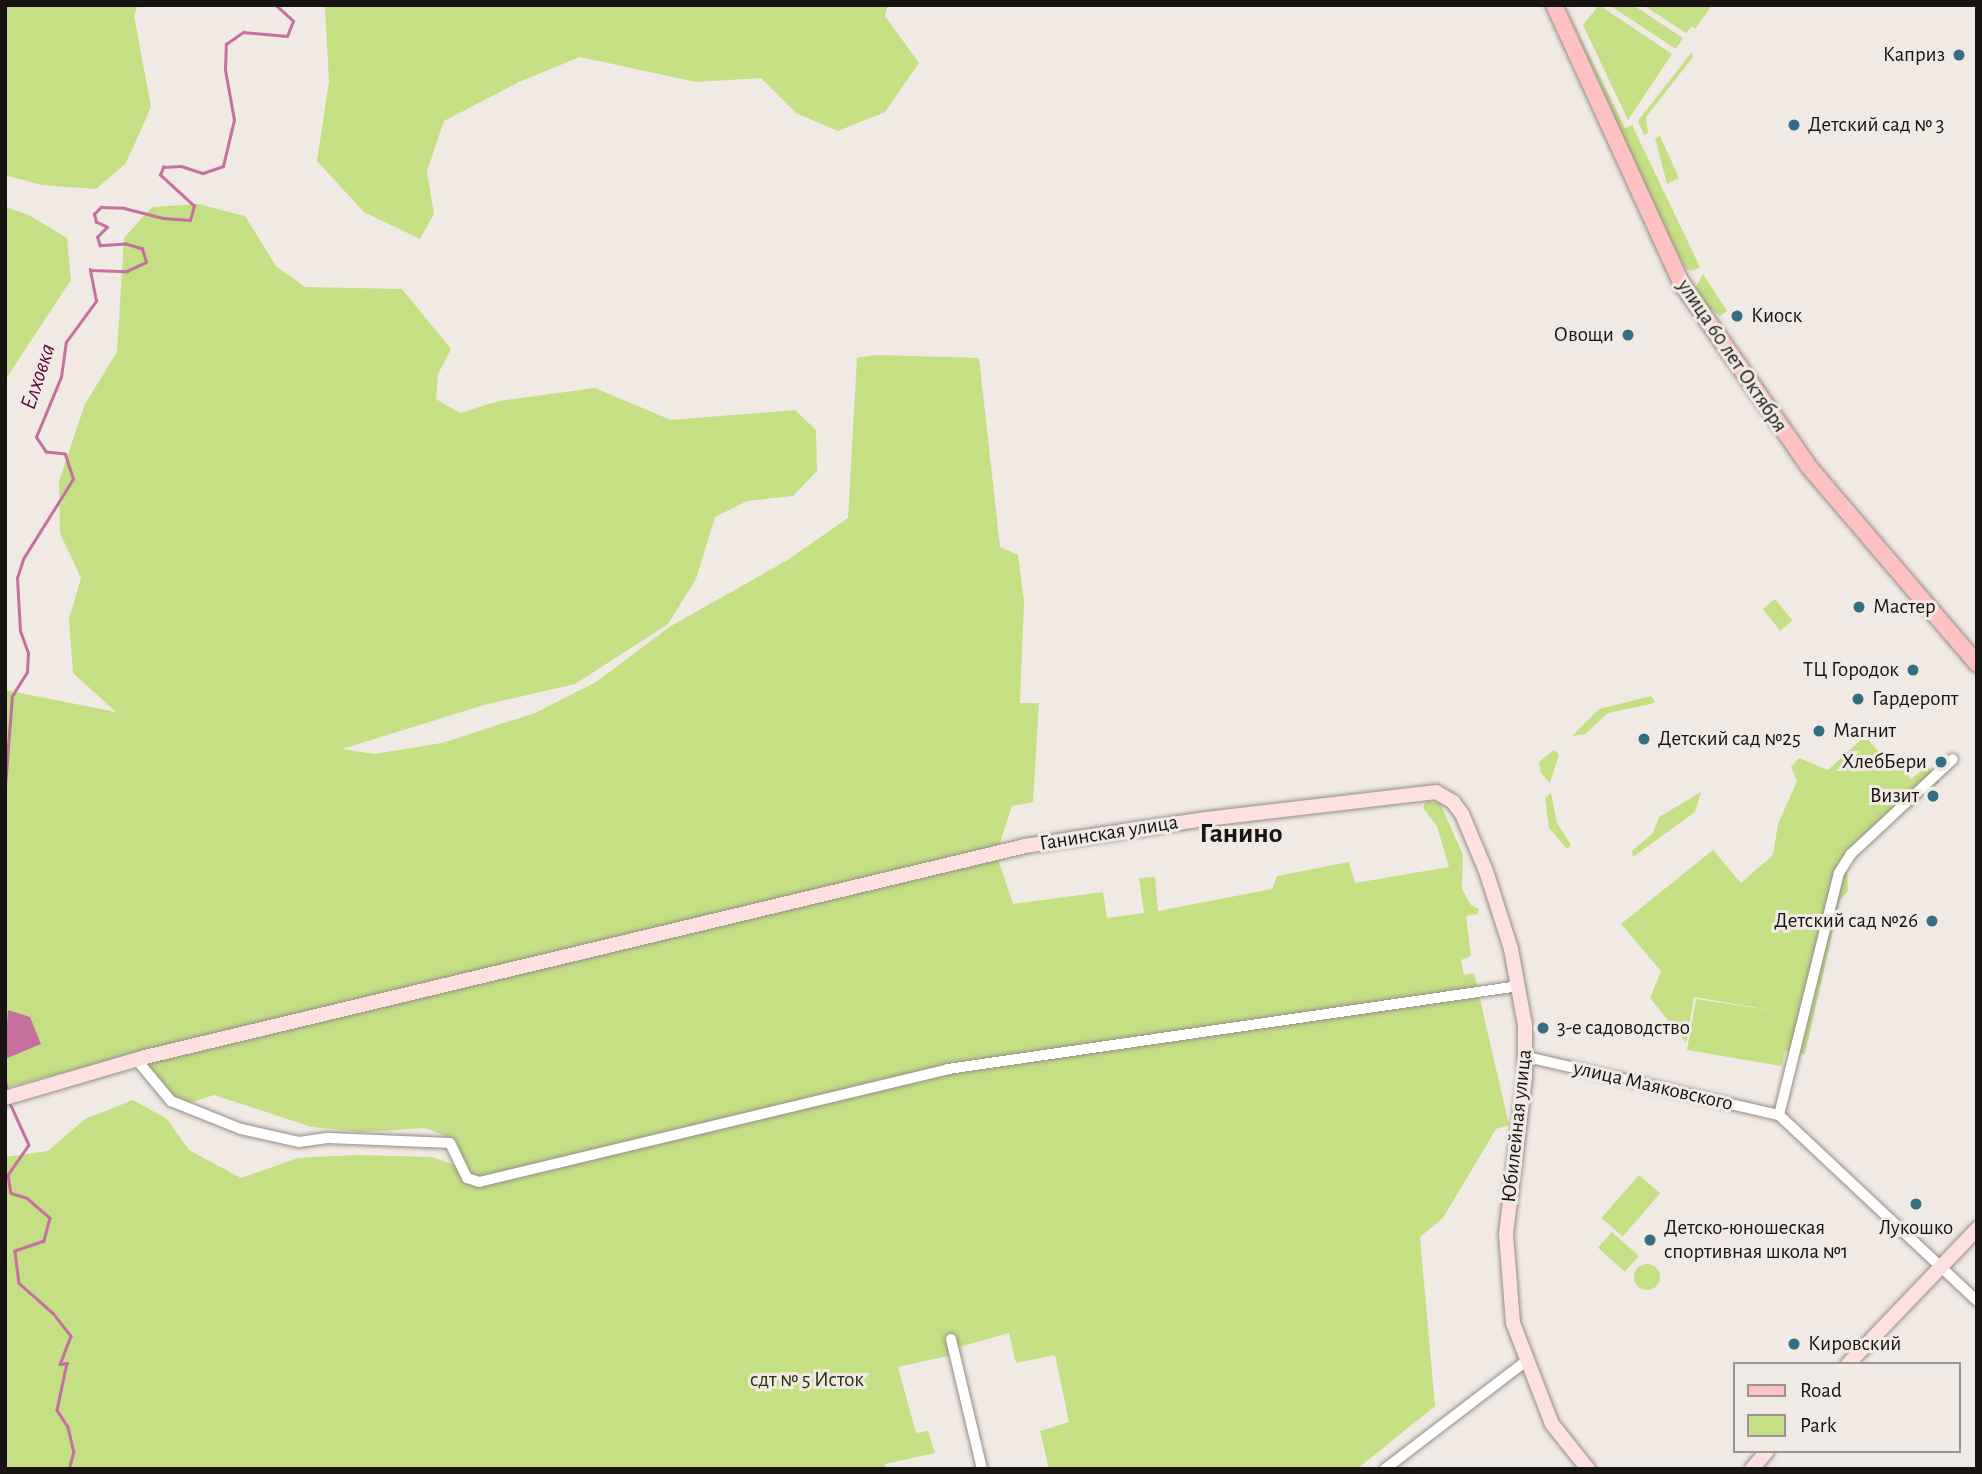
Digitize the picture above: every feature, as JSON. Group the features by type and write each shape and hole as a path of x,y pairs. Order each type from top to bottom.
{"main road":[{"name":"улица 60 лет Октября","path":"1555,5 1682,284 1804,460 1977,664"}],"street":[{"path":"1953,759 1851,854 1839,873 1779,1115 1977,1301"},
{"name":"Ганинская улица","path":"13,1096 136,1059 997,853 1134,828 1430,791"},
{"name":"Юбилейная улица","path":"1430,791 1453,802 1467,823 1506,929 1519,986 1527,1057 1506,1234 1510,1307 1525,1362 1552,1424 1586,1468"},
{"path":"136,1059 171,1101 241,1129 299,1142 329,1138 450,1143 467,1178 479,1182 948,1069 1519,986"},
{"name":"улица Маяковского","path":"1527,1057 1779,1115"},
{"path":"1850,1362 1977,1229"},
{"path":"951,1339 982,1469"},
{"path":"1385,1469 1525,1362"},
{"path":"1752,1469 1765,1453"}],"green space":[{"path":"5,5 138,5 134,15 151,107 126,163 96,189 41,185 5,175"},
{"path":"325,5 888,5 885,16 919,63 885,112 838,131 796,113 761,78 696,82 580,57 519,82 444,121 427,171 434,214 420,239 364,212 317,161 329,82"},
{"path":"1565,5 1625,128 1632,125 1700,267 1693,271 1686,269 1661,222"},
{"path":"1599,5 1672,54 1628,120 1583,25"},
{"path":"1609,5 1633,5 1683,38 1676,49"},
{"path":"1643,5 1712,5 1695,29 1692,26 1686,33"},
{"path":"1692,52 1693,57 1646,117 1648,133 1644,135 1638,121"},
{"path":"1660,136 1679,178 1667,184 1655,138"},
{"name":"сдт № 5 Исток","path":"198,204 245,216 276,266 305,287 402,289 451,349 438,374 436,399 460,413 499,401 595,388 671,420 795,410 816,430 817,471 793,496 747,501 715,517 696,579 668,624 575,684 484,705 342,749 374,754 442,743 535,713 596,682 671,626 786,561 848,518 857,358 876,355 979,358 1000,547 1018,555 1024,601 1020,703 1039,703 1033,802 1012,806 999,845 998,859 1013,904 1103,892 1107,918 1144,913 1139,878 1155,877 1158,911 1272,889 1277,876 1349,862 1355,883 1449,867 1437,826 1423,808 1426,801 1440,803 1463,855 1462,889 1471,905 1479,909 1478,914 1466,916 1471,956 1461,960 1464,975 1474,973 1509,1125 1496,1129 1443,1218 1420,1237 1435,1406 1357,1469 1049,1469 1040,1431 1069,1422 1055,1355 1016,1363 1009,1333 952,1349 952,1355 898,1367 916,1433 928,1431 935,1453 885,1464 885,1469 5,1469 5,1157 48,1151 85,1119 133,1100 167,1119 189,1150 241,1178 298,1158 356,1155 432,1157 466,1169 456,1141 426,1128 364,1132 312,1127 214,1095 189,1103 161,1091 137,1053 5,1088 5,690 116,712 73,673 69,619 81,578 60,533 59,481 85,404 117,352 124,238 152,207"},
{"path":"5,207 27,214 67,238 71,280 5,380"},
{"path":"1703,274 1727,311 1720,316 1708,307 1696,287"},
{"path":"1775,599 1793,621 1780,631 1763,609"},
{"path":"1651,696 1655,702 1608,713 1585,734 1572,736 1599,709"},
{"path":"1865,736 1885,759 1886,770 1904,770 1911,779 1927,766 1940,782 1855,854 1847,871 1848,891 1840,900 1805,1054 1785,1051 1782,1066 1687,1050 1696,999 1781,1012 1694,997 1686,1043 1650,998 1661,971 1621,924 1713,850 1741,883 1773,855 1778,824 1797,781 1791,767 1799,758 1828,770"},
{"path":"1554,750 1559,754 1550,783 1541,773 1539,762"},
{"path":"1701,792 1695,812 1633,857 1632,851 1653,833 1659,817"},
{"path":"1551,793 1557,823 1571,845 1567,849 1549,828 1545,798"},
{"path":"1639,1175 1660,1193 1623,1236 1602,1218"},
{"path":"1612,1232 1639,1256 1625,1272 1598,1248"},
{"path":"1647,1264 1656,1268 1660,1277 1656,1286 1647,1290 1638,1286 1634,1277 1638,1268"}],"shaded area":[{"path":"8,1010 30,1017 41,1044 5,1059"}],"waterway":[{"name":"Елховка","path":"5,786 12,696 27,672 28,653 20,631 17,578 23,559 73,479 65,454 46,452 36,437 61,377 66,342 96,301 90,270 127,271 146,262 142,249 126,244 100,246 97,237 107,227 96,222 94,214 101,207 124,208 163,218 190,220 194,206 160,175 163,167 181,166 203,173 223,166 234,120 225,70 226,44 243,32 287,36 293,21 275,5"},
{"name":"Елховка","path":"5,1078 8,1093"},
{"name":"Елховка","path":"10,1103 29,1145 8,1175 11,1193 27,1198 50,1218 44,1241 15,1251 19,1283 53,1313 71,1336 60,1364 67,1363 57,1410 68,1427 74,1452 69,1469"}],"place":[{"name":"Каприз","path":"1959,55"},
{"name":"Детский сад № 3","path":"1794,125"},
{"name":"Киоск","path":"1737,316"},
{"name":"Овощи","path":"1628,335"},
{"name":"Мастер","path":"1859,607"},
{"name":"ТЦ Городок","path":"1913,670"},
{"name":"Гардеропт","path":"1858,699"},
{"name":"Магнит","path":"1819,731"},
{"name":"Детский сад №25","path":"1644,739"},
{"name":"ХлебБери","path":"1941,762"},
{"name":"Визит","path":"1933,796"},
{"name":"Детский сад №26","path":"1932,921"},
{"name":"3-е садоводство","path":"1543,1028"},
{"name":"Лукошко","path":"1916,1204"},
{"name":"Детско-юношеская спортивная школа №1","path":"1650,1240"},
{"name":"Кировский","path":"1794,1344"}],"district":[{"name":"Ганино","path":"1241,834"}]}
